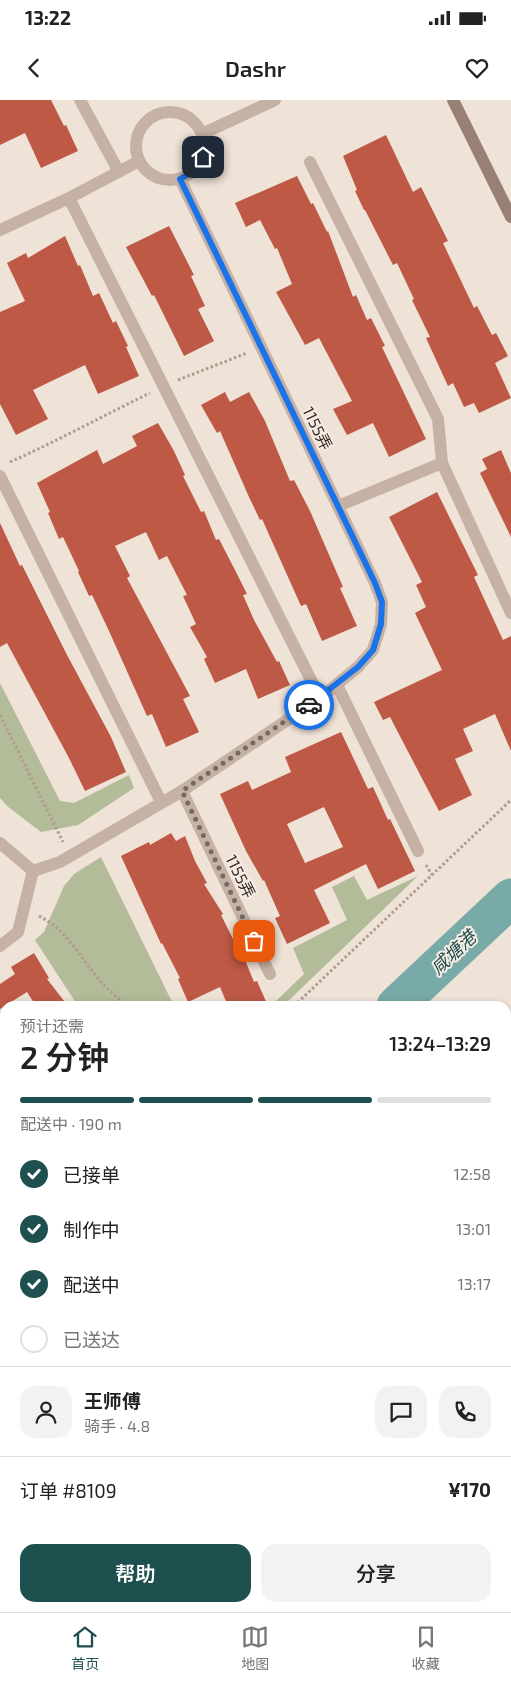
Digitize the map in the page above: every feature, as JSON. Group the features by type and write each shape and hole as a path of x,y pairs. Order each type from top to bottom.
{"main road":[{"path":"453,100 511,217"}],"street":[{"path":"80,100 119,172"},
{"path":"202,134 275,100"},
{"path":"170,111 178,112 196,123 202,134 204,145 203,157 194,171 180,179 158,179 149,173 139,161 135,147 137,135 141,126 150,117 157,114 170,111"},
{"path":"0,230 69,198 139,161"},
{"path":"310,162 438,419 442,462 511,612"},
{"name":"1155弄","path":"34,871 70,857 182,791 320,698 358,667 373,650 381,624 382,602 375,583 180,179"},
{"path":"69,198 320,698"},
{"path":"338,506 442,462"},
{"path":"0,476 161,802"},
{"path":"337,685 418,851"},
{"name":"1155弄","path":"182,791 270,974"},
{"path":"0,842 34,871 18,932 0,946"}],"path":[{"path":"9,463 164,386 261,347"},
{"path":"0,715 70,857"},
{"path":"299,1001 511,800"},
{"path":"24,909 52,923 69,940 101,982 122,1001"}],"green space":[{"path":"0,683 60,801 74,803 129,775 134,788 78,825 41,832 7,806 0,798"},
{"path":"101,857 172,1001 75,1001 35,940 44,932 64,886 74,874"},
{"path":"354,876 367,900 418,876 288,1001 276,1001 304,974 293,948 347,920 332,887"}],"building":[{"path":"0,100 51,100 64,126 66,125 78,151 41,168 25,133 0,145"},
{"path":"386,135 413,192 421,187 448,241 443,243 474,308 477,306 492,335 496,333 508,356 495,363 511,398 479,413 474,403 464,407 453,383 448,386 426,338 430,337 412,300 414,299 397,263 393,265 364,210 355,191 357,190 343,156"},
{"path":"297,176 311,204 313,203 328,231 353,297 356,295 367,320 371,318 385,346 382,347 426,439 389,457 373,423 347,435 333,409 352,401 319,338 305,345 276,292 292,284 277,248 275,249 260,220 246,227 235,203"},
{"path":"169,226 194,275 191,276 205,306 198,309 214,341 184,356 154,295 152,296 126,247"},
{"path":"65,236 93,296 99,293 113,323 116,321 139,376 98,394 85,365 33,390 48,419 16,435 0,404 0,312 25,301 7,263 26,253 28,258"},
{"path":"225,392 230,402 249,392 265,421 290,481 294,480 310,511 343,587 340,588 357,626 322,641 306,604 301,606 220,431 217,433 201,405"},
{"path":"158,423 174,451 185,475 183,476 201,512 204,511 216,540 219,539 247,594 243,595 254,620 277,662 279,661 290,685 258,699 246,669 215,683 204,659 207,657 190,627 196,624 183,596 187,595 167,556 159,560 146,532 115,546 130,576 127,578 190,696 183,699 199,732 166,747 152,714 147,716 109,631 92,595 89,596 63,537 59,539 37,483 97,450 103,464 137,446 132,436"},
{"path":"501,450 511,473 511,537 480,473 487,469 482,459"},
{"path":"437,492 478,575 474,577 503,640 511,636 511,751 495,714 463,729 473,751 455,759 472,795 439,811 390,717 383,720 374,702 442,670 415,613 426,607 416,585 422,582 389,517"},
{"path":"0,523 20,566 22,565 111,737 126,772 85,791 7,643 0,647"},
{"path":"341,732 368,789 373,787 415,871 378,889 366,864 314,890 330,923 287,944 275,918 280,916 264,880 246,851 220,794 248,781 252,790 291,772 285,757","holes":["324,807 343,847 305,863 287,824"]},
{"path":"171,833 176,841 185,836 195,861 207,883 204,884 223,914 221,915 241,955 243,955 254,982 257,981 266,1001 226,1001 220,987 188,1001 178,979 180,978 161,944 121,856 149,842 150,845"},
{"path":"34,953 49,978 47,979 64,1001 33,1001 27,992 13,1001 0,1001 0,984 15,974 11,967"}],"waterway":[{"name":"咸塘港","path":"401,1001 511,898"}],"way so far":[{"path":"254,941 182,791 309,705"}],"route":[{"path":"203,157 194,171 180,179 375,583 382,602 381,624 373,650 358,667 309,705"}]}
